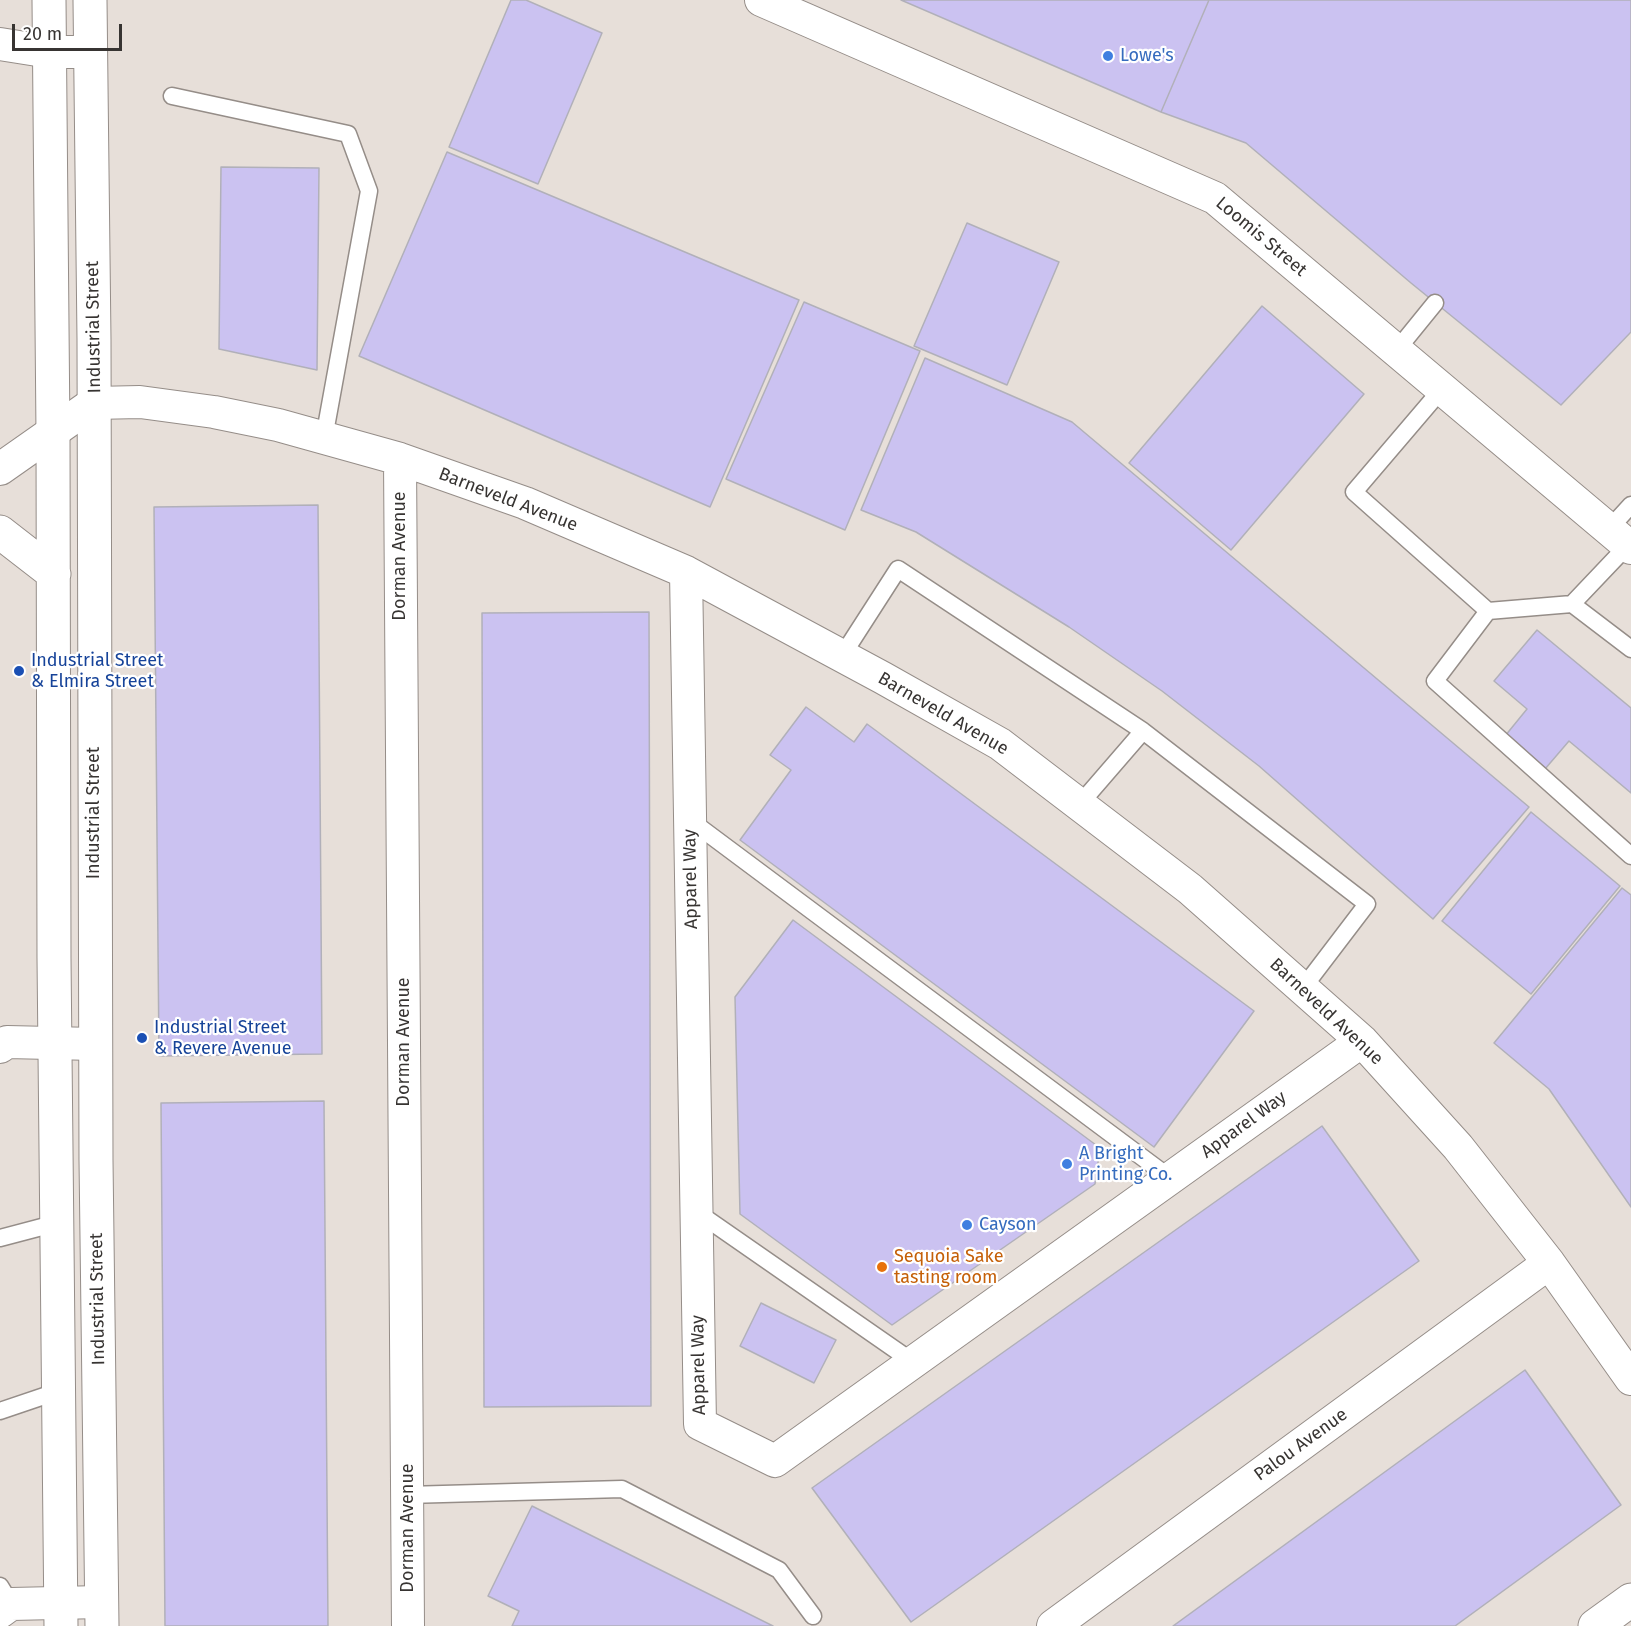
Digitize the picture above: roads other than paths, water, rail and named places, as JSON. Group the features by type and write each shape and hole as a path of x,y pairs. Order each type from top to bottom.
{"street":[{"path":"49,0 61,1614"},
{"name":"Industrial Street","path":"90,0 94,404 95,1044 101,1614"},
{"name":"Loomis Street","path":"761,0 1215,198 1623,540"},
{"path":"0,44 50,52 90,52"},
{"name":"Barneveld Avenue","path":"94,404 140,402 213,412 278,425 400,459 525,503 686,572 1000,744 1190,889 1362,1041 1458,1148 1549,1263 1631,1379"},
{"path":"0,469 94,404"},
{"name":"Dorman Avenue","path":"400,459 408,1626"},
{"path":"0,532 54,574"},
{"name":"Apparel Way","path":"686,572 700,1425 775,1461 1362,1041"},
{"path":"0,1047 7,1042 95,1044"},
{"name":"Palou Avenue","path":"1053,1626 1549,1263"},
{"path":"1595,1626 1631,1600"},
{"path":"4,1601 61,1614 101,1614"}],"lane":[{"path":"172,96 348,134 369,191 324,438"},
{"path":"1396,351 1435,303"},
{"path":"1442,390 1354,492 1488,611 1572,604 1631,649"},
{"path":"1572,604 1623,540 1631,506"},
{"path":"842,656 898,568 1143,731 1367,904 1303,988"},
{"path":"1488,611 1435,681 1631,856"},
{"path":"1079,805 1143,731"},
{"path":"690,820 1170,1178"},
{"path":"696,1212 914,1362"},
{"path":"0,1238 57,1223"},
{"path":"0,1411 59,1391"},
{"path":"407,1495 622,1489 779,1570 813,1616"}],"place":[{"name":"Lowe's","path":"1108,56"},
{"name":"Industrial Street & Elmira Street","path":"19,671"},
{"name":"Industrial Street & Revere Avenue","path":"142,1038"},
{"name":"A Bright Printing Co.","path":"1067,1164"},
{"name":"Cayson","path":"967,1225"},
{"name":"Sequoia Sake tasting room","path":"882,1267"}]}
